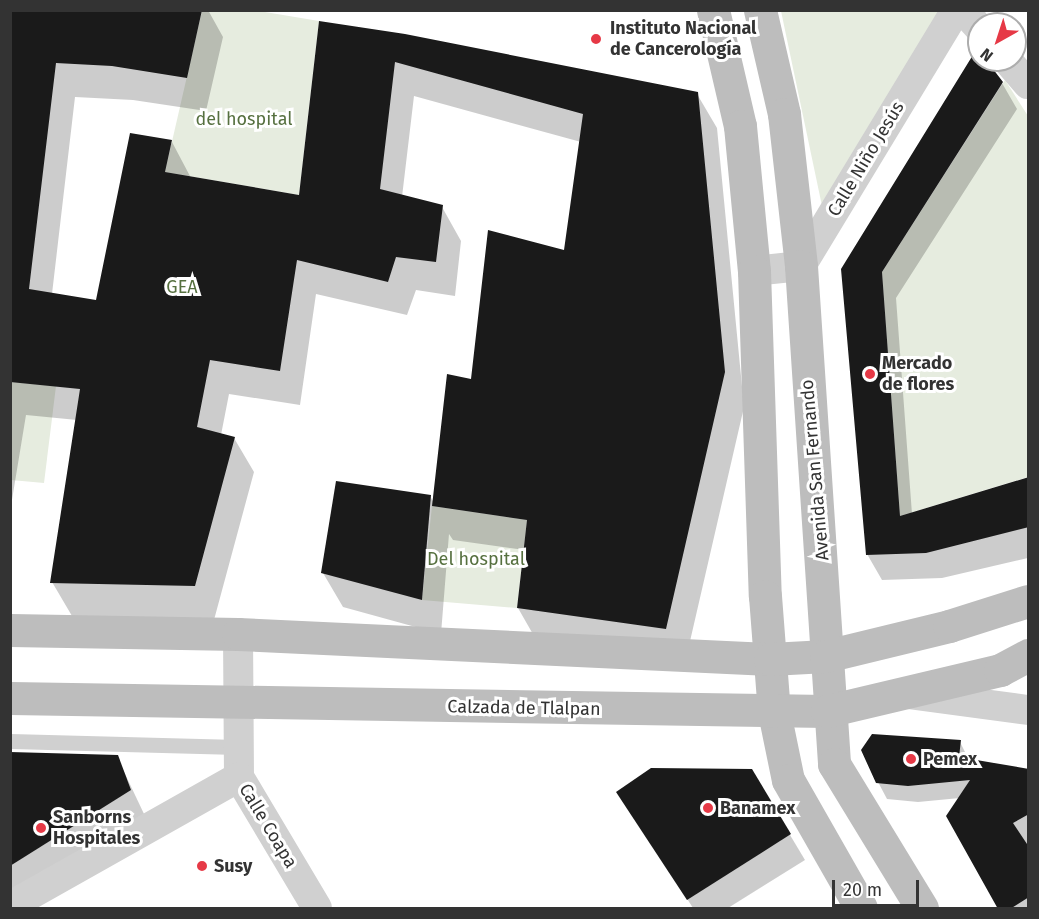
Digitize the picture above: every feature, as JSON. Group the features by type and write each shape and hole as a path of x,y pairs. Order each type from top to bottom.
{"main road":[{"path":"713,10 740,126 754,271 774,712 788,780 861,909"},
{"name":"Avenida San Fernando","path":"760,10 784,114 801,266 826,656 827,711 834,764 922,909"},
{"path":"10,630 238,634 770,659 826,656 949,626 1029,601"},
{"name":"Calzada de Tlalpan","path":"10,698 774,712 827,711 908,694 1000,670 1029,655"}],"street":[{"name":"Calle Niño Jesús","path":"801,266 956,10"},
{"path":"1018,72 1029,84"},
{"path":"754,271 801,266"},
{"name":"Calle Coapa","path":"238,634 239,777 317,909"},
{"path":"908,694 1029,710"},
{"path":"10,906 239,777"}],"lane":[{"path":"10,741 238,747"}],"green space":[{"name":"del hospital","path":"202,11 259,11 319,21 299,195 165,172"},
{"path":"781,11 943,11 822,206"},
{"path":"1005,80 1028,116 1028,477 900,516 882,272"},
{"path":"10,382 56,386 44,483 11,480"},
{"name":"Del hospital","path":"432,506 527,520 517,608 422,600"}],"building":[{"path":"10,10 202,10 187,78 112,66 56,63 29,289 96,300 130,133 172,140 165,172 299,195 319,21 405,34 698,92 725,372 666,629 517,608 527,520 432,506 447,374 471,379 488,230 564,250 583,114 395,62 380,189 443,205 436,262 396,257 388,282 297,260 280,371 210,360 197,427 235,437 195,586 50,583 80,389 10,382"},
{"name":"Mercado de flores","path":"967,65 967,72 995,72 1003,82 882,272 900,516 1029,477 1029,527 926,553 866,555 841,269"},
{"path":"336,481 431,495 422,600 321,573"},
{"path":"872,734 961,740 959,757 1029,769 1029,814 1013,823 1029,847 1029,897 1010,909 998,909 946,816 970,780 908,786 876,783 861,750"},
{"name":"Sanborns Hospitales","path":"10,752 118,755 131,790 10,866"},
{"path":"651,768 752,769 791,834 687,900 616,792"}],"place":[{"name":"Instituto Nacional de Cancerología","path":"596,39"},
{"name":"Mercado de flores","path":"870,374"},
{"name":"Pemex","path":"911,759"},
{"name":"Banamex","path":"708,808"},
{"name":"Sanborns Hospitales","path":"41,828"},
{"name":"Susy","path":"202,866"}],"park label":[{"name":"GEA","path":"182,287"}]}
